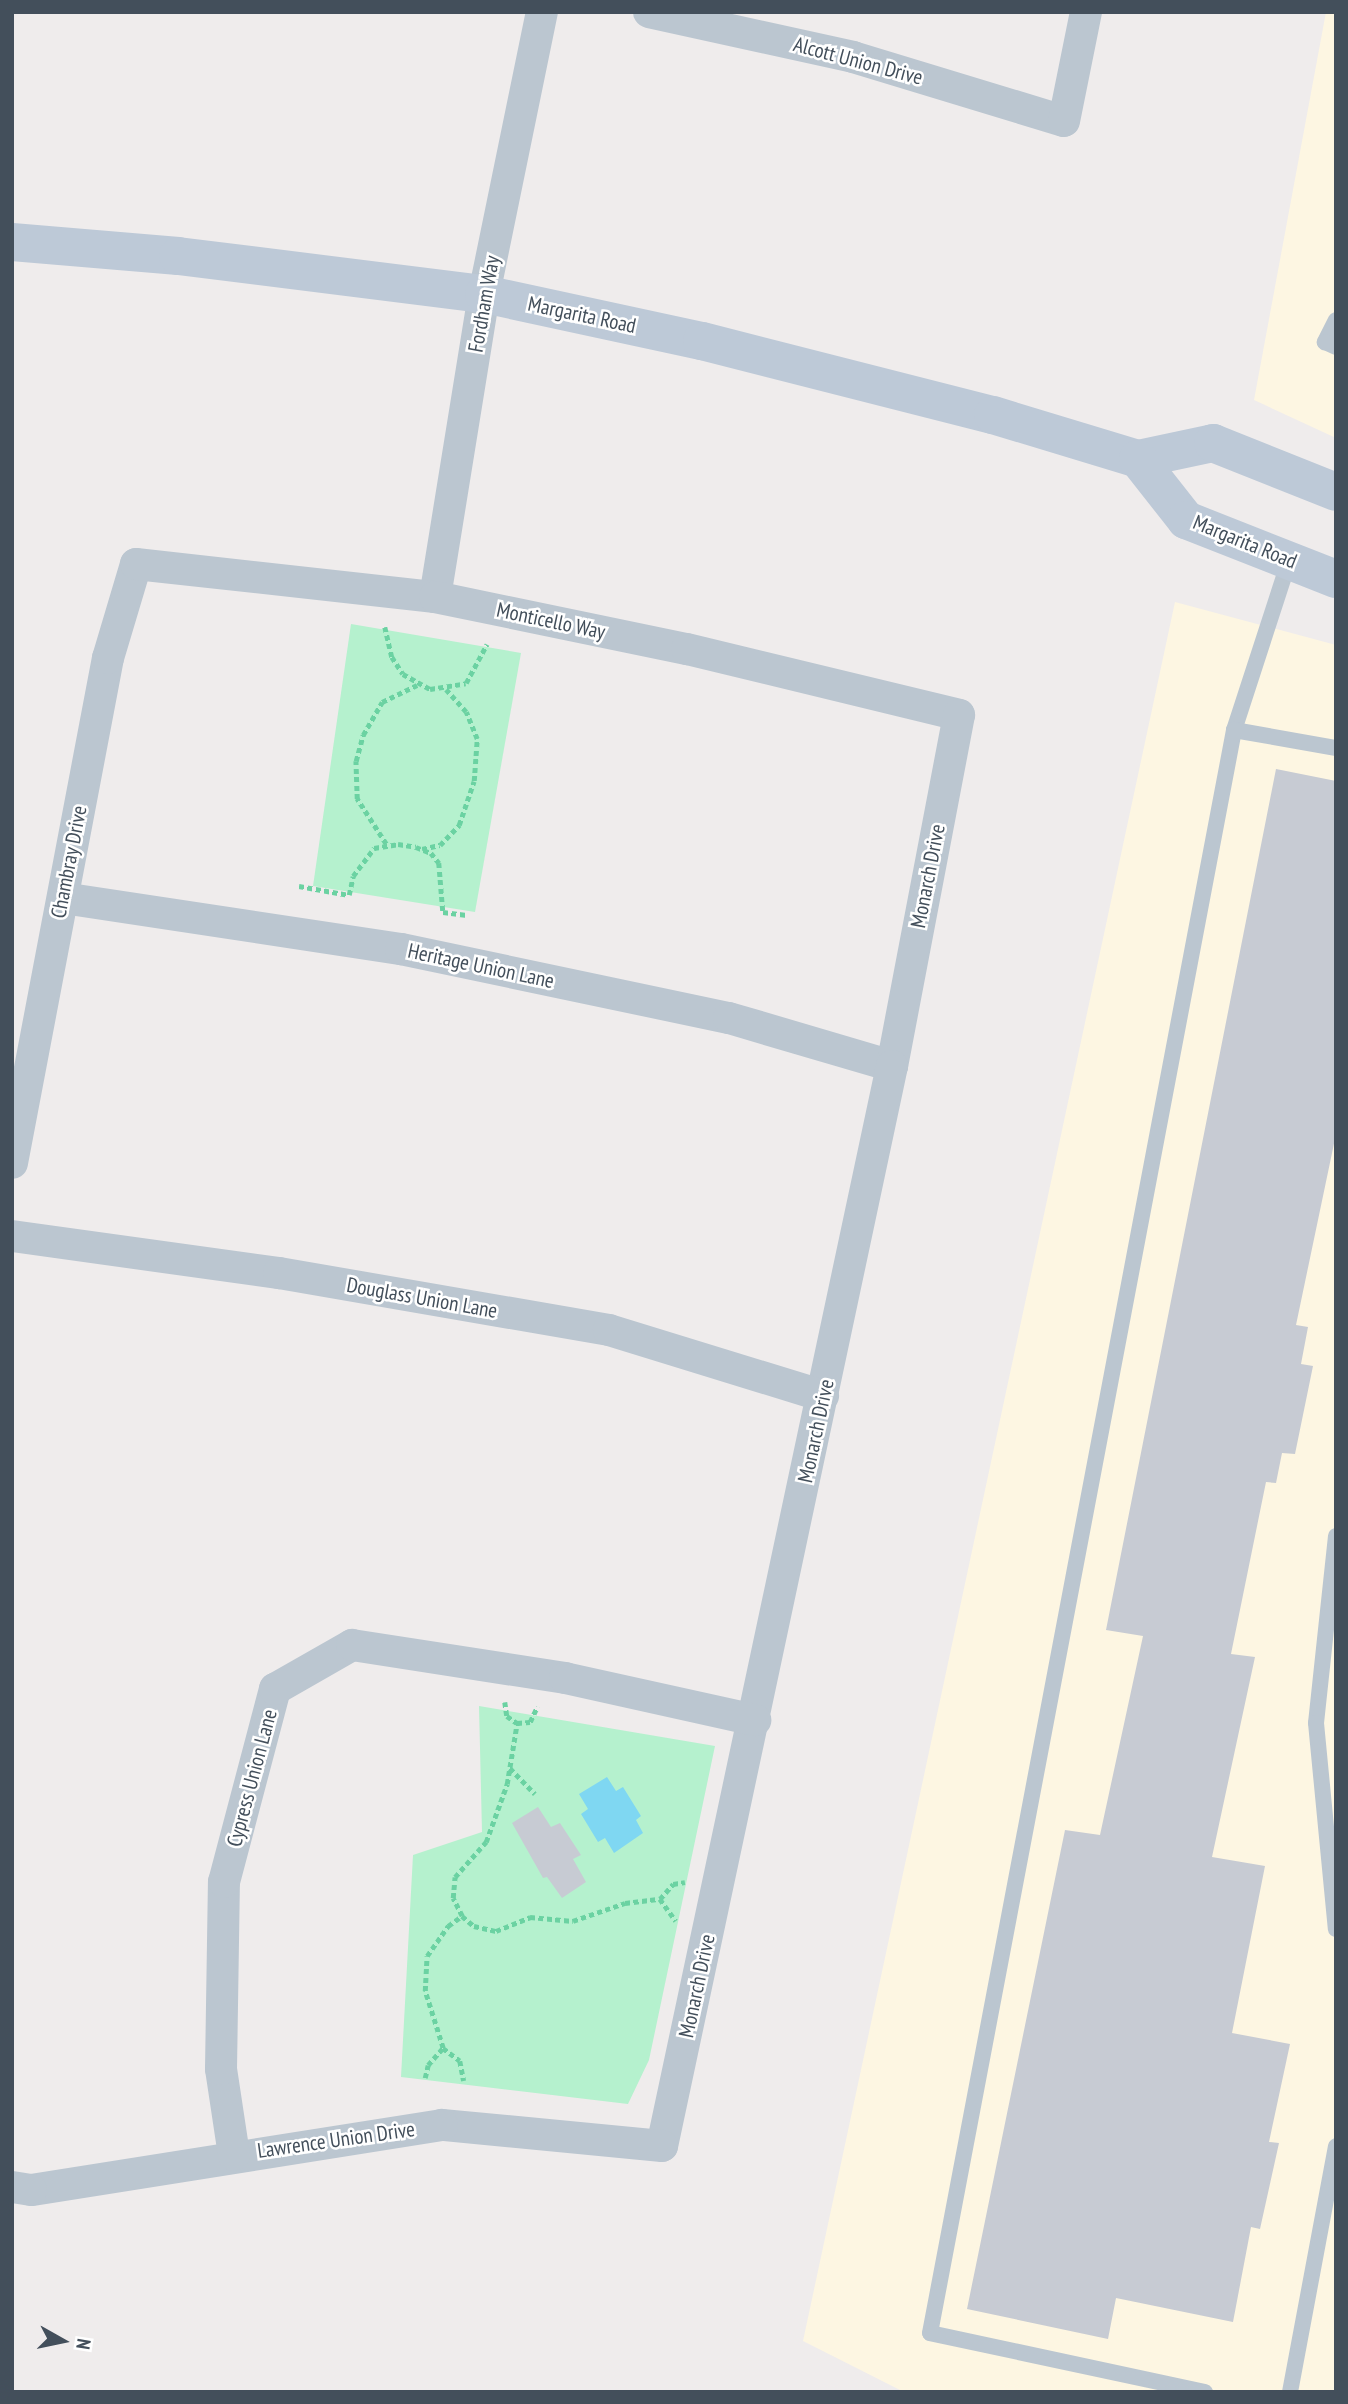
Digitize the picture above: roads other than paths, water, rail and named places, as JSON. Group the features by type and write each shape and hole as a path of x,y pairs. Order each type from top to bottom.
{"main road":[{"name":"Margarita Road","path":"12,242 178,256 484,294 702,341 993,415 1138,459 1213,443 1336,492"},
{"name":"Margarita Road","path":"1138,459 1186,520 1336,579"}],"street":[{"name":"Fordham Way","path":"435,597 484,294 542,12"},
{"name":"Alcott Union Drive","path":"649,12 853,57 1064,121 1086,12"},
{"name":"Monticello Way","path":"136,564 435,597 687,649 959,715"},
{"name":"Chambray Drive","path":"12,1163 108,658 136,564"},
{"name":"Monarch Drive","path":"662,2146 755,1720 892,1066 959,715"},
{"name":"Heritage Union Lane","path":"63,898 401,949 729,1018 892,1066"},
{"name":"Douglass Union Lane","path":"12,1236 279,1273 609,1330 823,1396"},
{"name":"Cypress Union Lane","path":"234,2155 221,2069 224,1882 275,1689 352,1644 565,1678 755,1720"},
{"name":"Lawrence Union Drive","path":"12,2188 31,2190 234,2155 442,2125 662,2146"}],"lane":[{"path":"1336,320 1325,342 1336,347"},
{"path":"1205,2392 930,2333 1234,730 1289,561"},
{"path":"1234,730 1336,748"},
{"path":"1336,1536 1317,1723 1336,1929"},
{"path":"1290,2392 1336,2146"}],"water":[{"path":"607,1777 616,1791 623,1787 641,1816 636,1820 643,1833 614,1853 605,1838 598,1842 581,1814 588,1809 579,1794"}]}
